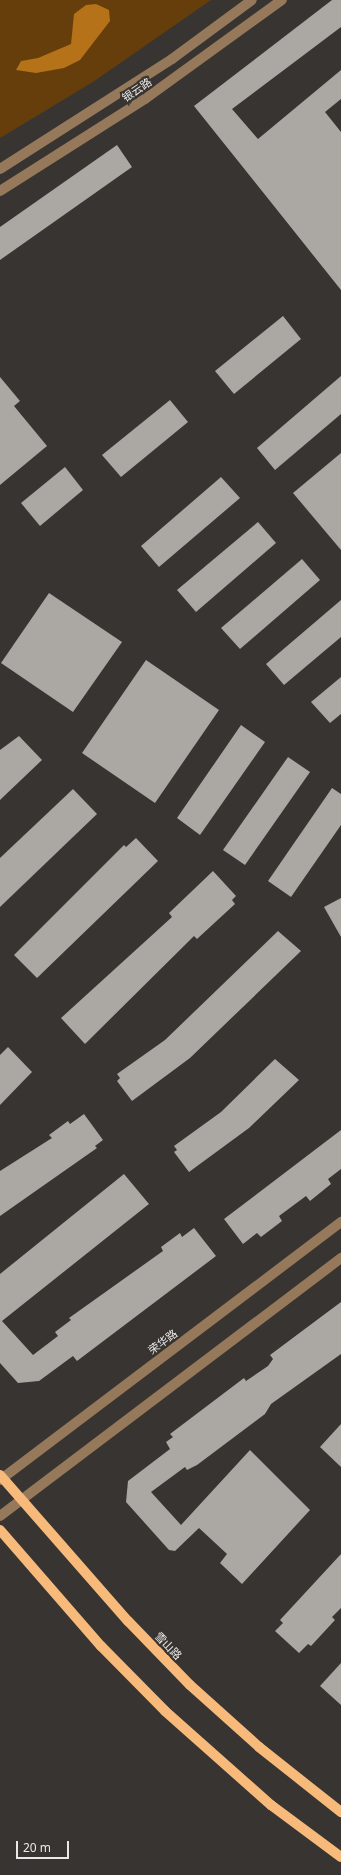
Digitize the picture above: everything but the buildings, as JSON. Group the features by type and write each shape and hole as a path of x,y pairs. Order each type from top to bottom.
{"main road":[{"name":"雪山路","path":"1,1478 128,1621 190,1685 259,1747 341,1812"},
{"path":"0,1530 101,1646 165,1711 265,1800 341,1857"}],"street":[{"name":"银云路","path":"0,169 166,63 252,0"},
{"name":"银云路","path":"0,191 152,94 282,0"},
{"name":"荣华路","path":"1,1478 341,1222"},
{"path":"0,1516 341,1258"}],"shaded area":[{"path":"0,0 211,0 93,82 0,138"},
{"path":"96,4 109,10 110,21 80,60 64,68 36,73 16,70 21,61 38,58 71,44 74,14 86,5"}]}
